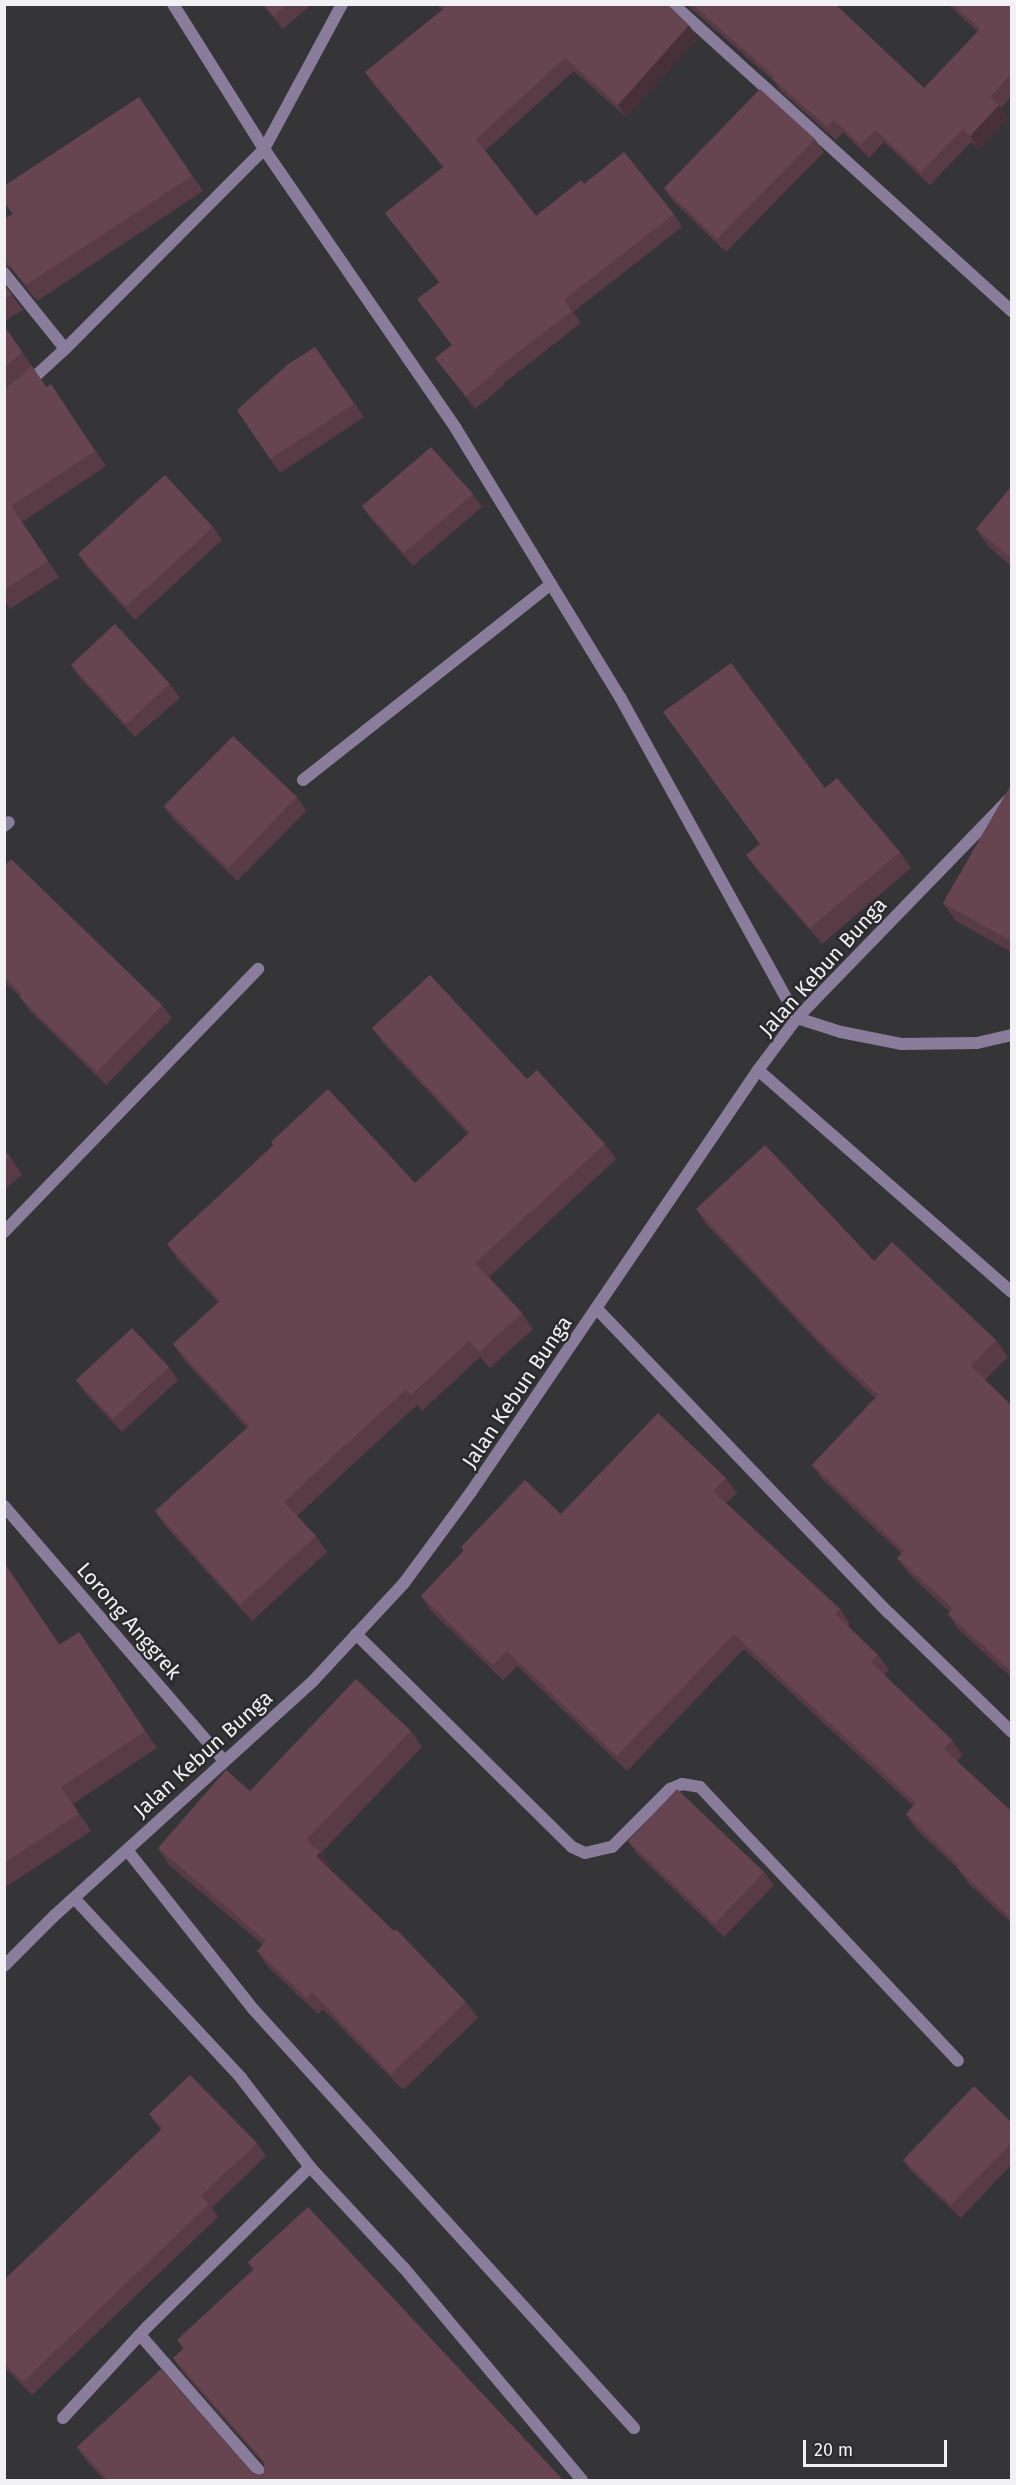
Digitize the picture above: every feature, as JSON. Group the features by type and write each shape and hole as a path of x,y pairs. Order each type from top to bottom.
{"street":[{"path":"173,4 264,149 455,427 620,697 797,1018 842,1032 902,1044 977,1043 1011,1035"},
{"path":"4,405 65,349 264,149 342,4"},
{"path":"673,4 1011,311"},
{"path":"4,273 65,349"},
{"path":"303,780 551,584"},
{"name":"Jalan Kebun Bunga","path":"4,1966 74,1898 313,1681 404,1583 471,1492 758,1070 797,1018 1011,796"},
{"path":"4,1232 258,969"},
{"path":"758,1070 1011,1292"},
{"path":"597,1309 890,1613 1011,1732"},
{"name":"Lorong Anggrek","path":"4,1506 224,1761"},
{"path":"356,1634 572,1847 585,1853 612,1847 670,1789 682,1784 700,1787 958,2061"},
{"path":"127,1850 254,2010 634,2428"},
{"path":"74,1898 241,2078 310,2167 412,2277 582,2481"},
{"path":"63,2418 141,2336 310,2167"},
{"path":"141,2336 267,2481"}],"building":[{"path":"264,4 288,4 274,16"},
{"path":"441,4 667,4 689,25 618,105 565,58 476,139 536,216 581,180 584,184 624,152 674,214 564,300 572,311 495,370 496,372 466,396 435,358 452,345 417,299 440,282 385,213 444,167 365,72 445,8"},
{"path":"692,4 835,4 924,88 980,29 953,4 1009,4 1011,7 1011,75 990,97 999,105 970,136 963,129 921,172 875,130 861,145 834,120 827,127 772,78 774,76"},
{"path":"760,89 815,139 717,239 664,188"},
{"path":"139,97 192,176 26,285 4,259 4,219 13,214 4,202 4,186"},
{"path":"4,285 12,294 4,300"},
{"path":"4,326 22,352 4,368"},
{"path":"315,347 354,404 270,459 237,410 287,365"},
{"path":"32,366 46,387 51,384 95,451 11,506 48,561 4,590 4,390"},
{"path":"431,447 473,494 404,553 362,506"},
{"path":"165,475 213,527 126,607 78,554"},
{"path":"1011,487 1011,558 976,529"},
{"path":"115,624 170,684 126,724 71,665"},
{"path":"731,663 825,788 837,778 900,852 810,928 746,855 760,844 663,712"},
{"path":"233,736 297,797 228,868 164,806"},
{"path":"1011,785 1011,941 943,903"},
{"path":"11,859 162,1005 97,1072 19,997 22,994 4,977 4,866"},
{"path":"430,975 527,1079 537,1070 605,1144 475,1263 522,1313 479,1352 469,1341 411,1395 406,1389 284,1502 316,1536 240,1605 155,1511 249,1426 173,1344 220,1301 167,1244 274,1145 271,1142 328,1089 415,1183 470,1132 372,1028"},
{"path":"765,1145 874,1261 892,1242 996,1340 971,1366 1011,1405 1011,1671 948,1614 953,1608 897,1558 904,1551 812,1465 878,1395 818,1339 696,1209"},
{"path":"4,1150 10,1157 4,1162"},
{"path":"132,1328 169,1367 113,1419 76,1380"},
{"path":"658,1413 726,1478 713,1491 840,1609 835,1614 878,1655 871,1662 952,1740 944,1749 1011,1811 1011,1918 957,1868 960,1866 906,1814 916,1803 734,1634 617,1756 507,1651 493,1665 421,1596 464,1550 461,1547 525,1480 561,1514"},
{"path":"4,1563 59,1645 79,1632 145,1731 61,1787 79,1814 4,1863"},
{"path":"356,1679 411,1731 306,1840 320,1852 316,1856 394,1931 396,1929 466,2002 391,2074 312,1992 307,1998 257,1951 266,1941 158,1848 226,1770 250,1791"},
{"path":"677,1789 764,1872 715,1924 628,1841"},
{"path":"190,2075 257,2143 201,2196 209,2204 23,2382 4,2363 4,2280 163,2128 149,2114"},
{"path":"974,2086 1011,2122 1011,2143 951,2205 903,2160"},
{"path":"308,2207 564,2481 109,2481 77,2447 161,2369 252,2472 259,2475 264,2473 264,2461 173,2358 184,2348 177,2340 254,2269 248,2262"}]}
